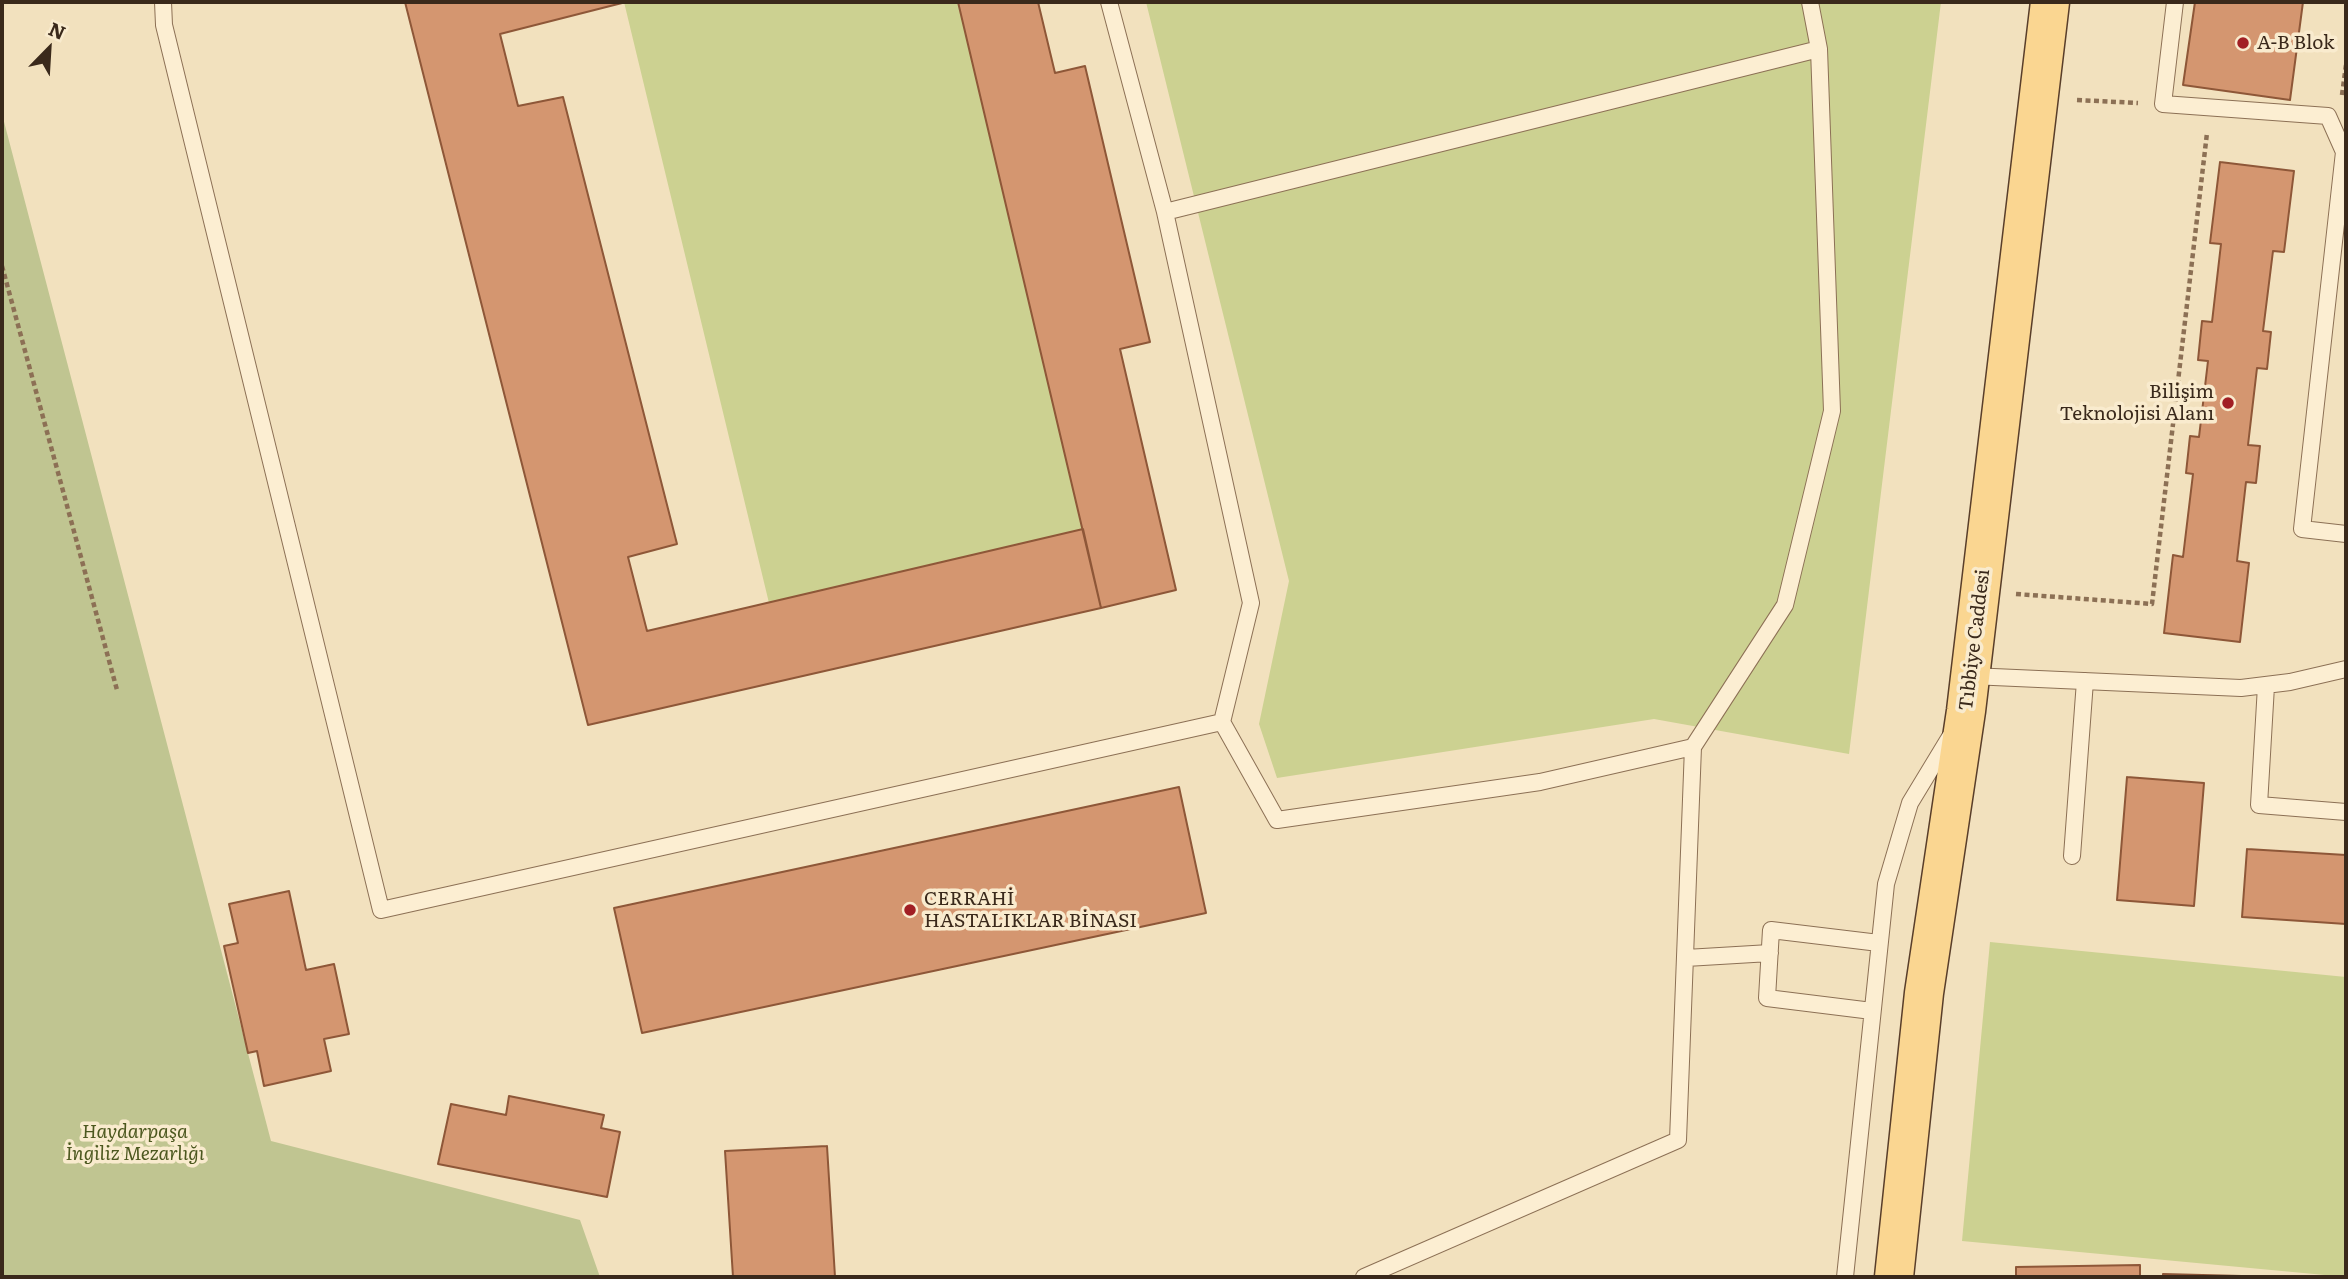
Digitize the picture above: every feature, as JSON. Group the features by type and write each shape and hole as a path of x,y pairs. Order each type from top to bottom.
{"main road":[{"name":"Tıbbiye Caddesi","path":"1894,1277 1924,993 1969,694 2050,2"}],"lane":[{"path":"163,2 164,25 381,910 1222,722"},
{"path":"1109,2 1165,212 1251,603 1222,722 1277,820 1540,782 1693,747"},
{"path":"1364,1277 1678,1140 1693,747 1785,605 1832,411 1819,49 1810,2"},
{"path":"2175,2 2163,104 2328,116 2344,152 2302,529 2346,534"},
{"path":"1165,212 1819,49"},
{"path":"1845,1277 1886,884 1910,803 1969,694 2085,681 2241,688 2266,686 2346,669"},
{"path":"2072,856 2085,681"},
{"path":"2266,686 2259,804 2346,812"},
{"path":"1872,1011 1768,998 1771,930 1880,943"},
{"path":"1686,958 1770,953"}],"path":[{"path":"2344,81 2346,65"},
{"path":"1981,592 2152,604 2210,107"},
{"path":"2,265 117,690"}],"green space":[{"path":"624,2 958,2 1083,529 769,603"},
{"path":"1146,2 1941,2 1849,754 1654,719 1277,778 1259,724 1289,581"},
{"name":"Haydarpaşa İngiliz Mezarlığı","path":"2,114 271,1141 580,1220 600,1277 2,1277"},
{"path":"1990,942 2346,977 2346,1277 1962,1241"}],"building":[{"path":"405,2 626,2 500,34 518,106 563,97 677,544 628,557 647,631 1083,529 1101,608 588,725"},
{"path":"958,2 1038,2 1055,73 1085,66 1150,342 1120,349 1176,590 1101,608"},
{"name":"A-B Blok","path":"2195,2 2303,2 2290,100 2183,85"},
{"name":"Bilişim Teknolojisi Alanı","path":"2220,162 2294,171 2284,252 2273,251 2263,331 2271,332 2267,369 2257,368 2248,445 2260,446 2256,483 2246,482 2237,561 2249,563 2240,642 2164,633 2173,555 2183,557 2193,474 2186,473 2190,436 2199,437 2208,361 2198,360 2202,321 2212,322 2221,244 2210,243"},
{"path":"2127,777 2204,783 2194,906 2117,900"},
{"name":"CERRAHİ HASTALIKLAR BİNASI","path":"1179,787 1206,913 642,1033 614,908"},
{"path":"2247,849 2346,855 2346,924 2242,917"},
{"path":"289,891 306,970 334,964 349,1034 324,1039 331,1071 264,1086 257,1051 248,1053 224,946 238,943 229,904"},
{"path":"509,1096 604,1115 601,1128 620,1132 607,1197 438,1164 451,1104 506,1115"},
{"path":"827,1146 835,1277 733,1277 725,1151"},
{"path":"2140,1265 2140,1277 2016,1277 2016,1267"},
{"path":"2163,1274 2281,1277 2163,1277"}],"place":[{"name":"A-B Blok","path":"2243,43"},
{"name":"Bilişim Teknolojisi Alanı","path":"2228,403"},
{"name":"CERRAHİ HASTALIKLAR BİNASI","path":"910,910"}]}
